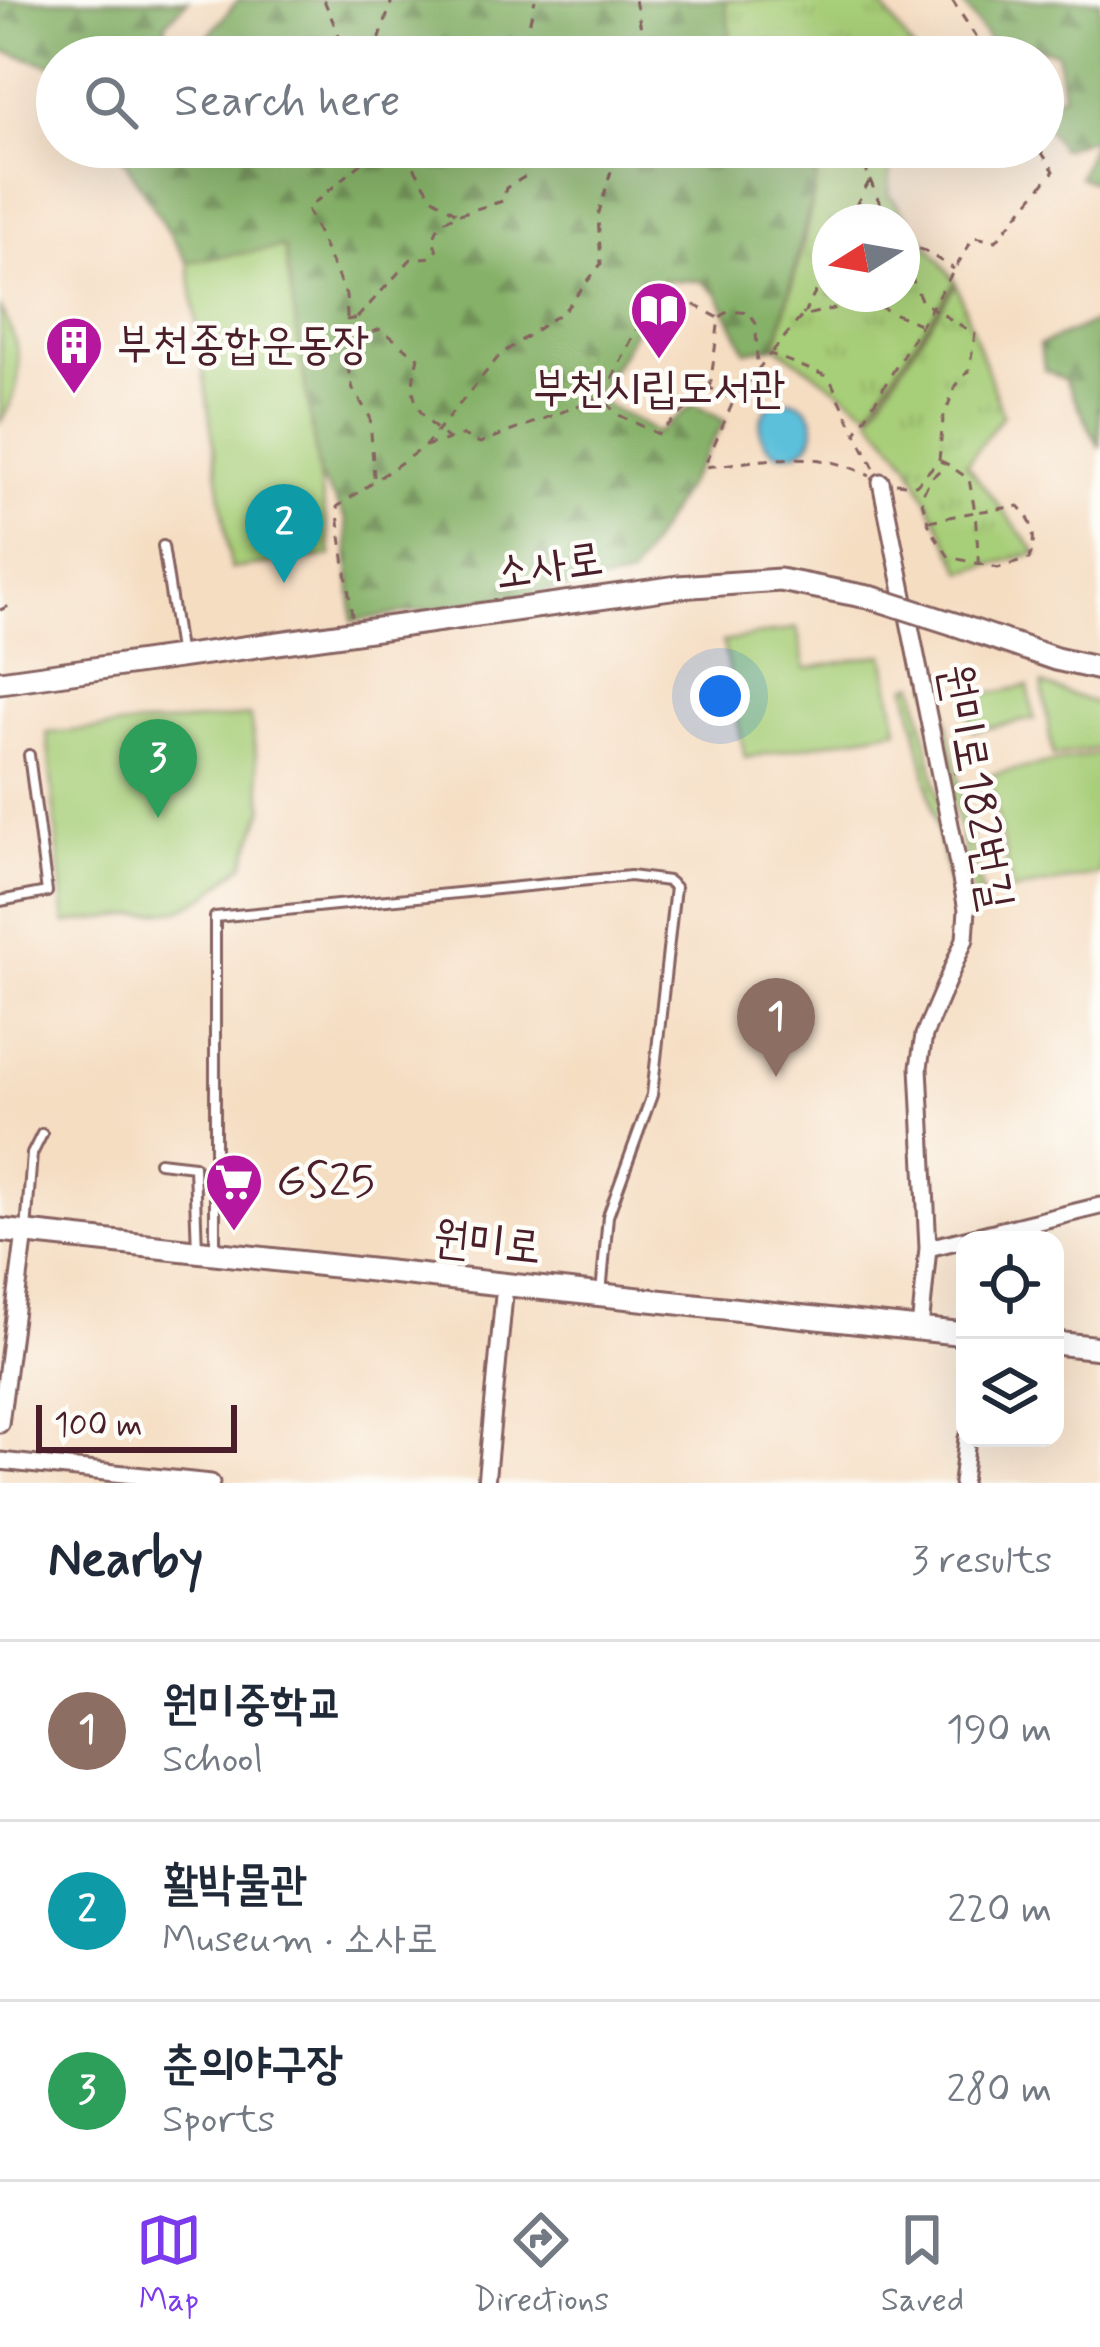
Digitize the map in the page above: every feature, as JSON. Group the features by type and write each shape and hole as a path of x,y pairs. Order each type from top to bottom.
{"street":[{"name":"원미로182번길","path":"881,482 968,909 965,939 924,1035 919,1067 928,1248 920,1329"},
{"name":"소사로","path":"0,682 678,587 780,580 872,598 1100,669"},
{"path":"928,1248 1100,1206"},
{"name":"원미로","path":"0,1230 956,1333"},
{"path":"0,1424 26,1233"},
{"path":"486,1483 505,1285"},
{"path":"1064,1344 1100,1348"},
{"path":"962,1483 966,1447"},
{"path":"0,1461 211,1483"}],"lane":[{"path":"163,546 180,658"},
{"path":"0,901 47,892 29,755"},
{"path":"206,1253 215,917 630,877 668,881 675,887 652,1095 608,1216 601,1295"},
{"path":"26,1233 32,1154 42,1134"},
{"path":"159,1162 194,1166 206,1253"}],"path":[{"path":"324,0 339,36"},
{"path":"381,36 392,0"},
{"path":"526,36 535,0"},
{"path":"635,0 643,36"},
{"path":"952,0 975,36"},
{"path":"356,168 307,209 346,295 345,356 352,389 370,417 374,479"},
{"path":"415,168 432,197 458,214"},
{"path":"355,634 337,507 424,446 500,355 565,310 602,264 598,216 612,168"},
{"path":"865,168 880,204"},
{"path":"856,433 974,237 996,242 1052,168"},
{"path":"347,320 357,318 411,259 432,257 440,223 496,205 506,188 531,173"},
{"path":"856,204 870,180"},
{"path":"920,249 954,269"},
{"path":"424,446 464,435 480,443 603,397 658,286 718,318 741,310 750,314 758,367 750,380"},
{"path":"812,298 734,400 704,467 794,458 838,460 881,482 916,485 939,460 944,419 955,387 969,370 975,334 930,309 920,297"},
{"path":"802,316 866,302 920,325"},
{"path":"357,318 358,327 369,333 381,328 418,358 412,381 420,416 448,440"},
{"path":"603,397 615,413 658,434 710,388 718,318"},
{"path":"770,354 829,377 881,482"},
{"path":"710,388 734,400"},
{"path":"939,460 969,479 979,564"},
{"path":"928,521 1018,506 1032,527 1034,546 1029,559 998,568 949,557 928,521 921,498 930,479 946,464"},
{"path":"0,610 14,604"},
{"path":"941,778 970,767"},
{"path":"968,909 1009,898"}],"green space":[{"path":"0,0 188,0 166,23 164,36 36,36 36,61 0,50"},
{"path":"238,0 725,0 731,36 208,36"},
{"path":"725,0 878,0 903,36 731,36"},
{"path":"960,0 1100,0 1100,184 1079,177 1095,137 1064,148 1064,36 986,36"},
{"path":"129,168 799,168 817,177 776,346 746,351 718,294 702,281 663,280 596,399 658,433 693,404 725,421 630,578 353,621 346,519"},
{"path":"811,168 890,168 889,194 897,204 812,204 812,312 920,312 920,235 955,281 869,411 776,346 818,171"},
{"path":"284,247 331,556 231,569 188,262"},
{"path":"956,284 1003,415 966,464 1037,553 963,572 909,463 870,416"},
{"path":"0,308 14,337 19,365 15,393 0,422"},
{"path":"1100,320 1100,448 1065,380 1045,370 1039,345"},
{"path":"797,628 805,669 884,654 898,729 745,758 723,642"},
{"path":"939,681 982,894 973,895 929,684"},
{"path":"915,684 957,885 949,885 907,687"},
{"path":"1042,684 1100,705 1100,748 1053,756"},
{"path":"1028,686 1034,719 973,731 966,698"},
{"path":"250,716 264,808 244,864 208,895 180,910 65,923 47,733"},
{"path":"1100,753 1100,874 1012,891 989,775"}],"water":[{"path":"787,400 806,408 814,427 806,446 787,454 768,446 760,427 768,408"}],"place":[{"name":"부천시립도서관","path":"659,361"},
{"name":"부천종합운동장","path":"74,396"},
{"name":"활박물관","path":"284,583"},
{"name":"춘의야구장","path":"158,818"},
{"name":"원미중학교","path":"776,1077"},
{"name":"GS25","path":"234,1233"}]}
